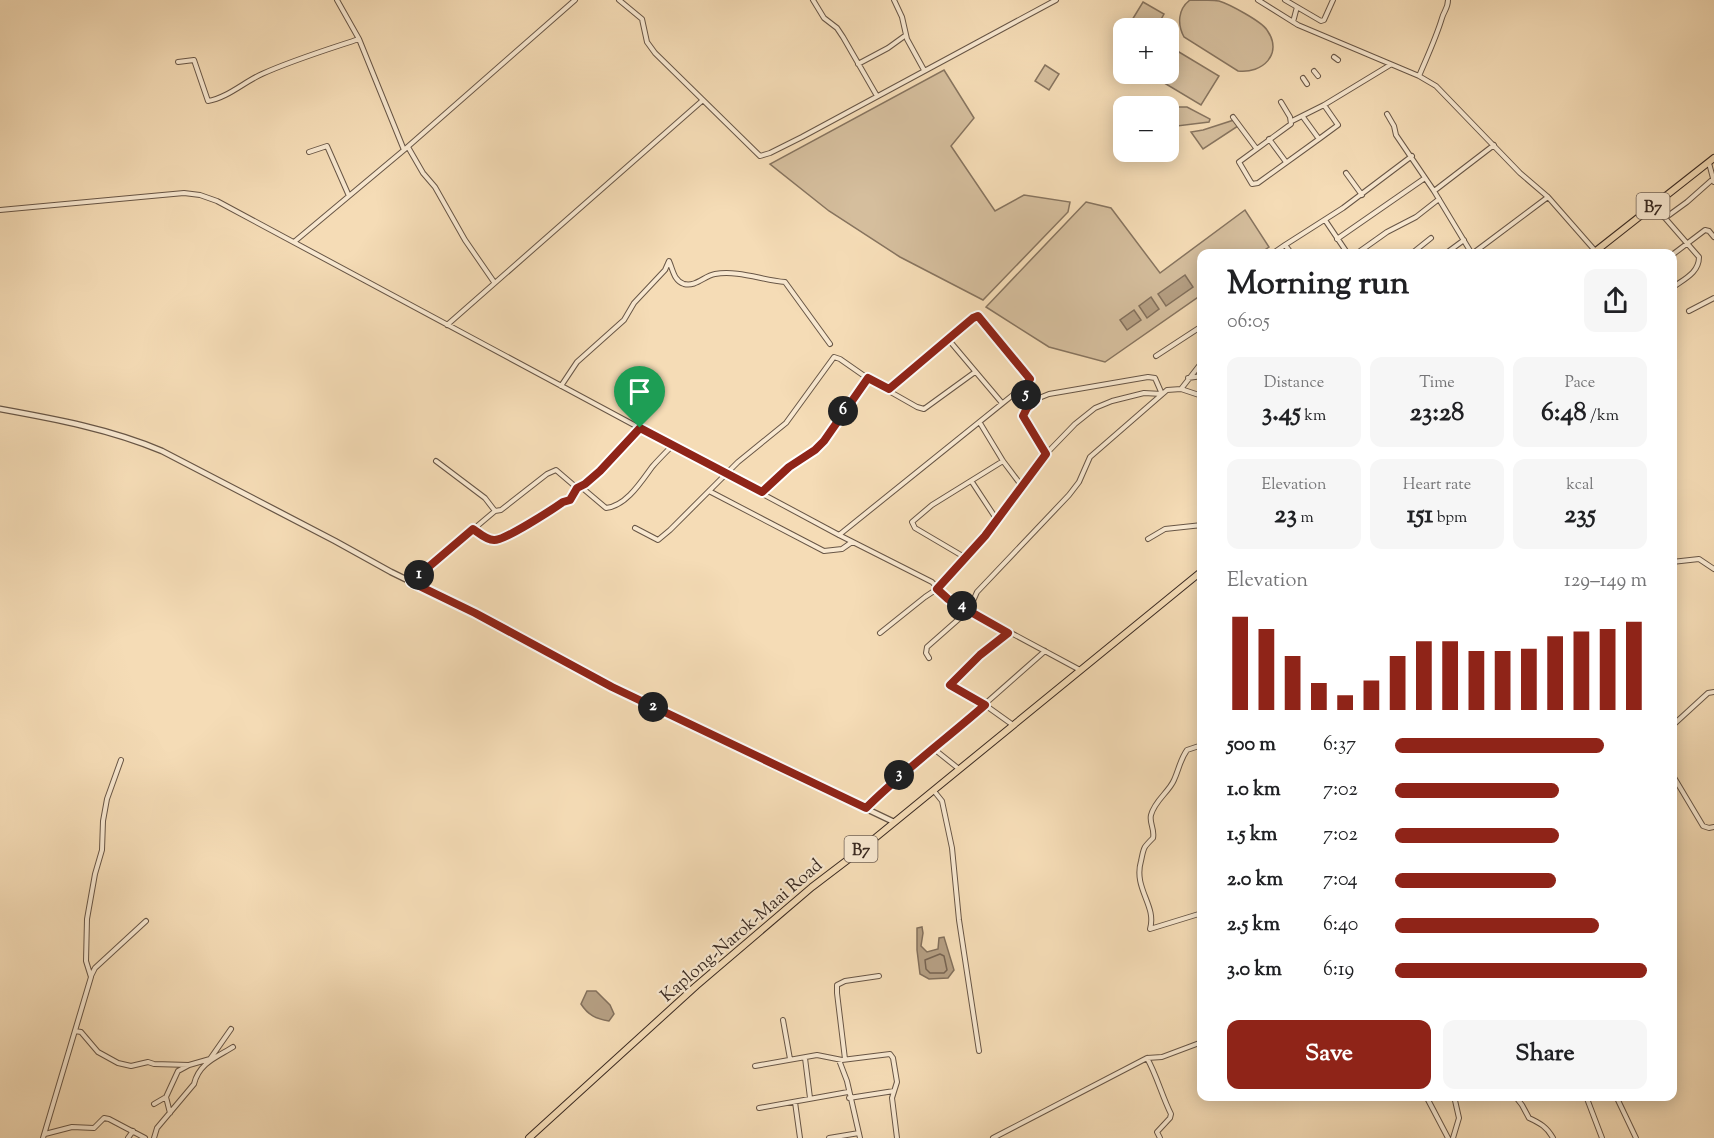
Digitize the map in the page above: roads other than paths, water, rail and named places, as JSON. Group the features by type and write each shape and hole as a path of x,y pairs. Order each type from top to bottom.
{"highway":[{"name":"B7","path":"1600,249 1711,160"},
{"name":"Kaplong-Narok-Maai Road","path":"529,1138 783,911 1197,576"}],"street":[{"path":"337,0 358,39 406,148 435,187 465,240 494,283"},
{"path":"294,242 406,148 575,0"},
{"path":"619,0 642,19 647,42 655,54 760,156 770,153 1056,0"},
{"path":"813,0 824,18 837,28 877,96"},
{"path":"894,0 902,16 906,35 924,70"},
{"path":"1258,0 1293,22 1419,76 1436,86 1520,173 1548,197 1592,249"},
{"path":"1285,0 1315,18 1324,20 1333,0"},
{"path":"1419,76 1440,28 1442,15 1448,7 1448,0"},
{"path":"1293,22 1297,7"},
{"path":"858,64 888,48 906,35"},
{"path":"178,62 194,60 207,101 224,95 248,80 298,59 358,39"},
{"path":"1324,105 1338,124 1254,185 1239,164 1242,158 1292,121 1324,105 1390,65"},
{"path":"1314,71 1318,76"},
{"path":"1303,78 1307,84"},
{"path":"447,325 703,100"},
{"path":"1281,102 1292,121"},
{"path":"1387,114 1396,135 1434,190 1469,249"},
{"path":"1233,117 1256,148"},
{"path":"1303,117 1319,139"},
{"path":"1269,139 1286,162"},
{"path":"1434,190 1494,146"},
{"path":"309,152 327,147 349,196"},
{"path":"1278,249 1362,195 1412,156"},
{"path":"1665,218 1714,181 1711,160"},
{"path":"1346,173 1362,195"},
{"path":"1337,239 1425,178"},
{"path":"0,210 155,195 200,195 217,201 839,535 932,582 948,599 1080,670"},
{"path":"1479,249 1548,197"},
{"path":"1363,249 1386,232 1416,217 1439,199"},
{"path":"1651,208 1665,218 1699,257 1699,266 1694,273 1677,285"},
{"path":"1325,220 1344,249"},
{"path":"1677,251 1705,230 1714,237"},
{"path":"1417,249 1431,238"},
{"path":"1452,249 1464,240"},
{"path":"1285,244 1288,249"},
{"path":"561,386 577,362 624,320 634,303 665,270 669,261 675,276 683,284 690,285 713,274 745,275 785,282 830,344"},
{"path":"1689,311 1714,298"},
{"path":"889,389 978,316 1030,379 1023,391"},
{"path":"1156,356 1197,329"},
{"path":"948,339 1002,403"},
{"path":"635,528 658,540 725,474 786,423 834,357 924,409 975,372"},
{"path":"1181,389 1197,368"},
{"path":"1046,454 1023,416 1027,408 1036,400 1049,394 1148,377 1155,378 1162,394"},
{"path":"1188,378 1197,377"},
{"path":"762,492 789,467 815,450 824,441 868,378"},
{"path":"929,658 926,653 927,647 969,610 977,592 1074,489 1090,457 1167,390 1181,389 1197,394"},
{"path":"839,535 1019,390 1036,400"},
{"path":"880,633 937,589 966,558 1046,454 1075,424 1101,404 1144,393 1162,394"},
{"path":"0,409 53,419 134,439 162,451 411,582 475,613 612,687 894,822"},
{"path":"980,423 1021,485"},
{"path":"473,529 494,541 509,536 563,502 570,500 578,487 600,471 640,428"},
{"path":"411,582 495,511 501,510 548,474 556,470 606,508 610,508 623,500 640,484 672,446"},
{"path":"436,461 484,498 495,511"},
{"path":"966,558 915,528 912,522 932,505 1003,461"},
{"path":"972,482 997,520"},
{"path":"709,491 824,551 842,549 853,542"},
{"path":"1148,539 1165,529 1197,526"},
{"path":"1677,561 1699,559 1714,569"},
{"path":"1008,633 980,655 950,685 985,705 1013,725"},
{"path":"866,808 898,777 934,750 1045,651"},
{"path":"1677,721 1708,693 1714,692"},
{"path":"1197,747 1187,750 1178,764 1174,782 1161,796 1153,810 1151,825 1154,838 1146,843 1138,870 1142,890 1152,916 1150,929 1197,915"},
{"path":"934,750 959,769"},
{"path":"91,977 86,961 87,919 102,850 103,821 121,760"},
{"path":"1677,782 1703,826 1714,827"},
{"path":"933,790 942,801 952,848 959,920 979,1051"},
{"path":"44,1136 95,968 146,921"},
{"path":"845,1059 837,984 879,976"},
{"path":"783,1020 790,1059"},
{"path":"44,1136 72,1127 94,1128 104,1118 146,1138 153,1137 157,1128 194,1084 196,1075 216,1053 231,1029"},
{"path":"75,1031 81,1032 98,1052 118,1063 131,1066 148,1062 189,1065"},
{"path":"993,1138 1147,1058 1162,1058 1197,1044"},
{"path":"154,1104 166,1096 178,1071 233,1047"},
{"path":"755,1066 790,1059 825,1056 839,1060 890,1054 893,1058 897,1082 892,1105 897,1138"},
{"path":"805,1058 810,1098"},
{"path":"1147,1058 1155,1071 1171,1114 1157,1132 1160,1138"},
{"path":"829,1138 859,1136 847,1082 839,1060"},
{"path":"849,1098 894,1091"},
{"path":"759,1108 848,1092"},
{"path":"166,1096 170,1114"},
{"path":"1429,1101 1450,1138"},
{"path":"1450,1138 1459,1118 1455,1101"},
{"path":"1519,1101 1529,1118 1540,1122 1553,1138"},
{"path":"1588,1101 1602,1138"},
{"path":"1618,1101 1636,1138"},
{"path":"795,1102 800,1138"},
{"path":"128,1138 133,1131"}],"water":[{"path":"1185,275 1193,287 1166,306 1158,294"},
{"path":"1151,297 1159,309 1147,318 1139,306"},
{"path":"1134,310 1141,320 1127,330 1120,320"},
{"path":"922,927 921,946 927,952 938,949 939,938 944,937 954,970 948,978 929,979 920,974 917,928"},
{"path":"587,991 596,991 610,1005 614,1014 609,1021 586,1011 581,1004"}]}
